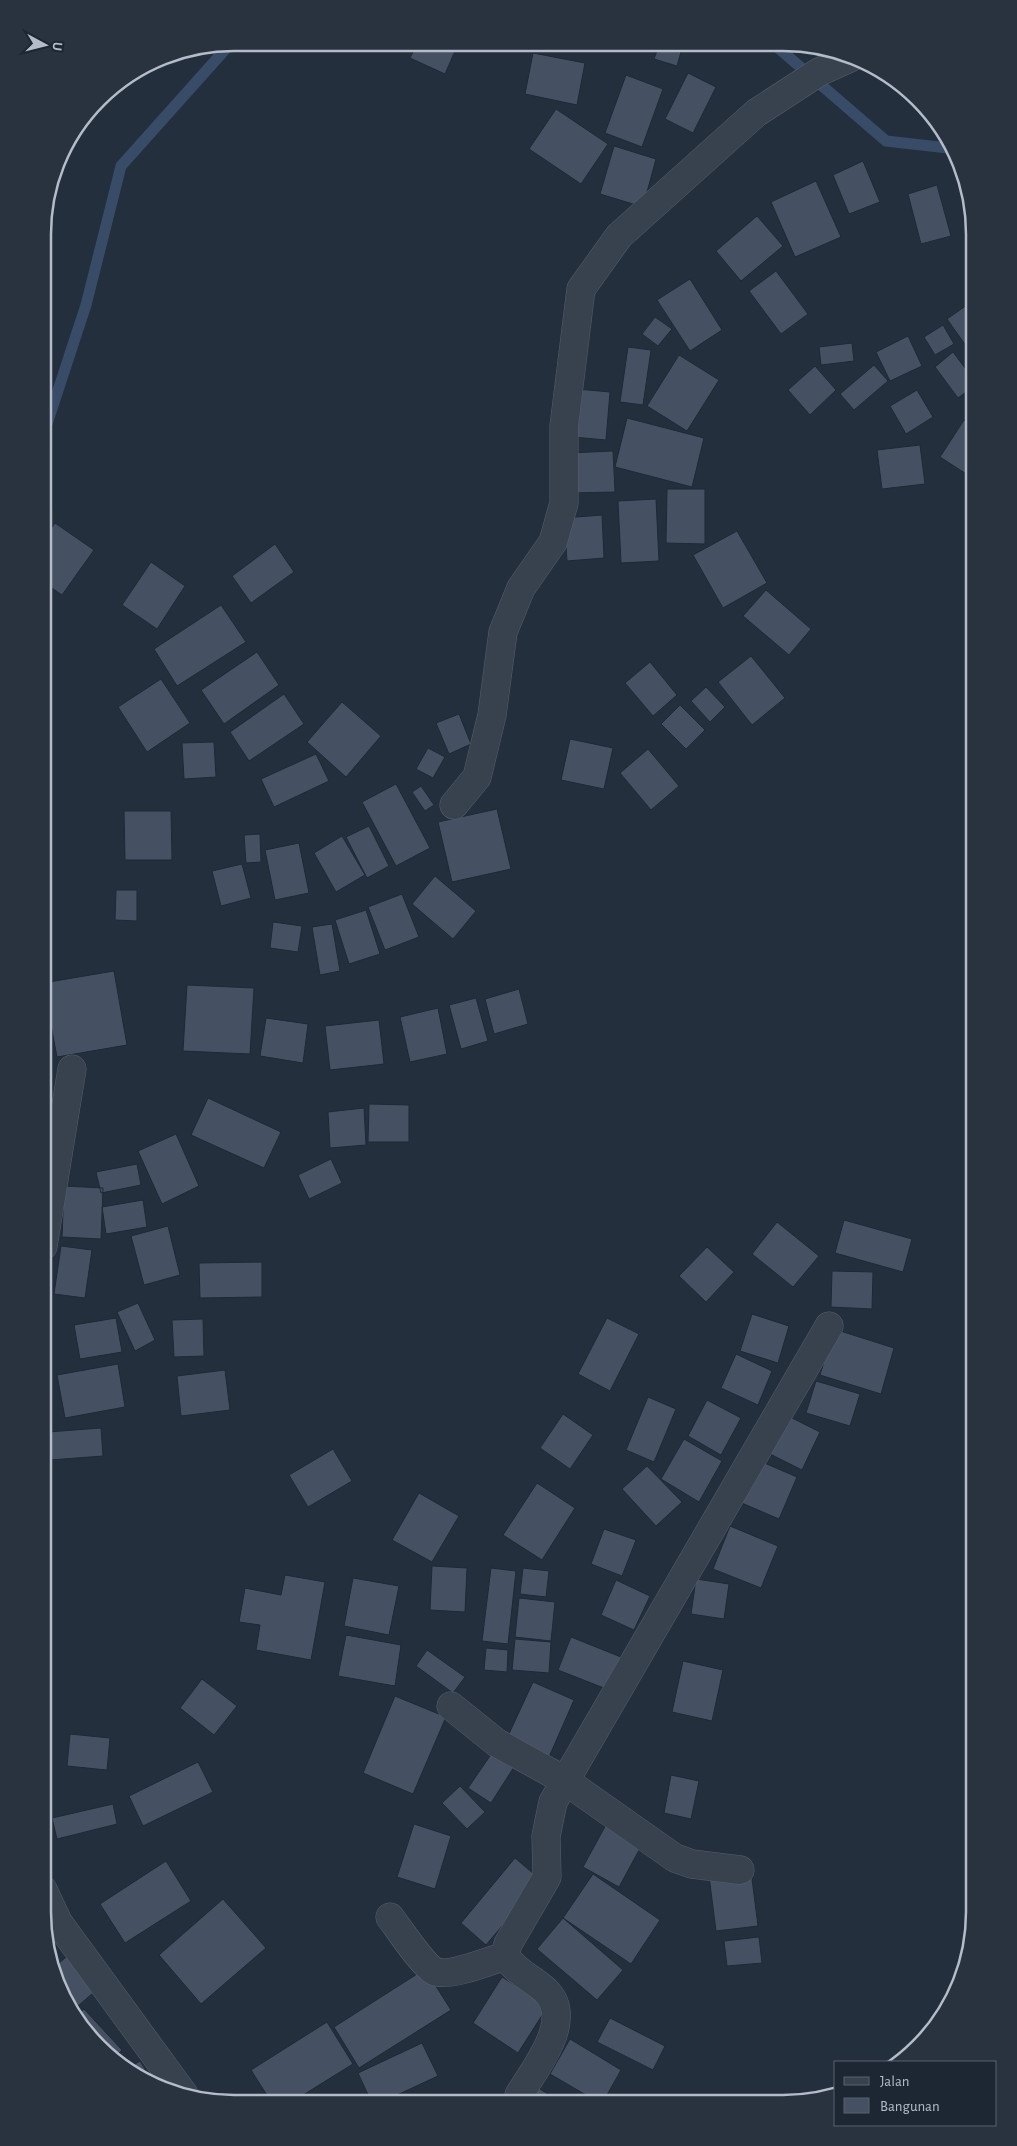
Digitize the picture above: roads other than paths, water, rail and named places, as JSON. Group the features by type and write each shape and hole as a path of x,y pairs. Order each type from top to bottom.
{"street":[{"path":"454,805 477,777 492,715 503,632 520,588 553,542 564,503 564,426 581,289 619,236 756,113 819,72 843,61"},
{"path":"51,1197 72,1069"},
{"path":"505,1956 508,1944 547,1877 546,1836 553,1802 564,1780 829,1326"},
{"path":"451,1706 497,1743 564,1780 675,1858 692,1864 740,1870"},
{"path":"51,1908 58,1922 178,2086"},
{"path":"390,1917 427,1965 435,1971 446,1973 461,1970 505,1956"},
{"path":"505,1956 515,1969 546,1992 557,2009 555,2031 519,2095"}],"waterway":[{"path":"782,51 886,141 944,148"},
{"path":"51,412 86,305 121,166 223,52"}]}
